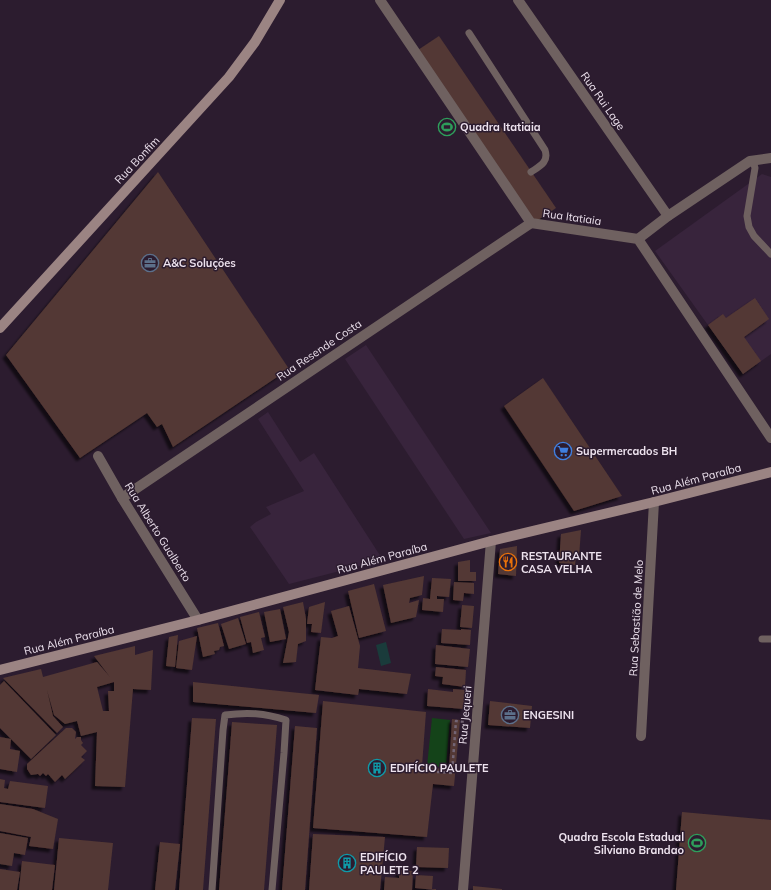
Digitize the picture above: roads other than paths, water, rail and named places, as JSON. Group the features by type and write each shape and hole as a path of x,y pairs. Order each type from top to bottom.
{"street":[{"name":"Rua Bonfim","path":"0,328 229,77 254,42 280,0"},
{"name":"Rua Itatiaia","path":"380,0 509,188 531,223 638,239"},
{"name":"Rua Rui Lage","path":"518,0 668,216"},
{"path":"771,158 750,162 668,216 638,239 771,438"},
{"name":"Rua Resende Costa","path":"122,498 531,223"},
{"name":"Rua Alberto Gualberto","path":"98,456 122,498 198,620"},
{"name":"Rua Além Paraíba","path":"0,670 198,620 492,541 771,472"},
{"name":"Rua Sebastião de Melo","path":"641,736 654,502"},
{"name":"Rua Jequeri","path":"463,890 492,541"}],"lane":[{"path":"469,33 545,150 546,157 544,163 531,172"},
{"path":"753,161 755,168 746,216 749,227 754,236 771,254"},
{"path":"762,639 771,639"},
{"path":"212,890 225,715 241,713 267,714 286,720 272,890"}],"place":[{"name":"Quadra Itatiaia","path":"447,127"},
{"name":"A&C Soluções","path":"150,263"},
{"name":"Supermercados BH","path":"563,451"},
{"name":"RESTAURANTE CASA VELHA","path":"508,562"},
{"name":"ENGESINI","path":"510,715"},
{"name":"EDIFÍCIO PAULETE","path":"377,768"},
{"name":"Quadra Escola Estadual Silviano Brandao","path":"697,843"},
{"name":"EDIFÍCIO PAULETE 2","path":"347,863"}]}
